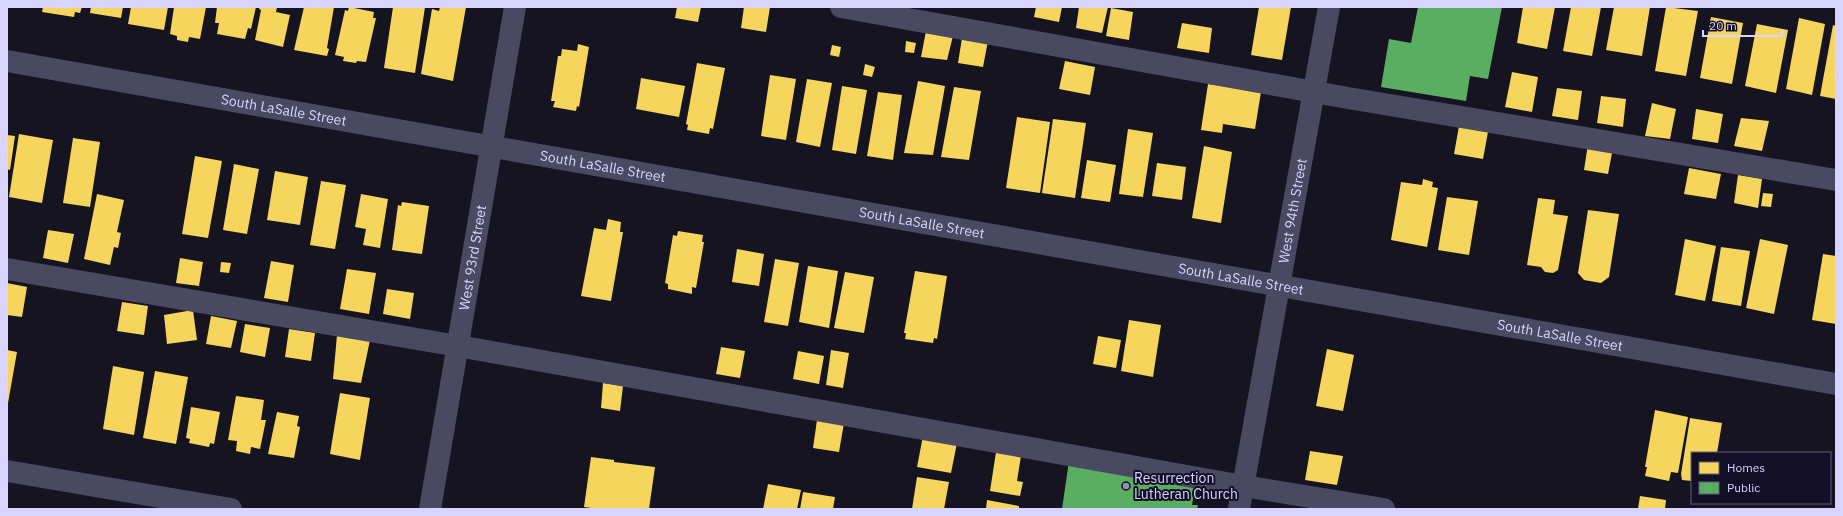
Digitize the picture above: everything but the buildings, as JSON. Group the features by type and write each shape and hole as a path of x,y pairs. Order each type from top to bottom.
{"street":[{"name":"West 93rd Street","path":"430,509 515,7"},
{"path":"841,7 1314,92 1836,180"},
{"name":"West 94th Street","path":"1239,509 1329,7"},
{"name":"South LaSalle Street","path":"7,61 1836,384"},
{"path":"7,269 458,346 1243,486 1384,509"},
{"path":"7,470 231,509"}],"place":[{"name":"Resurrection Lutheran Church","path":"1126,486"}]}
